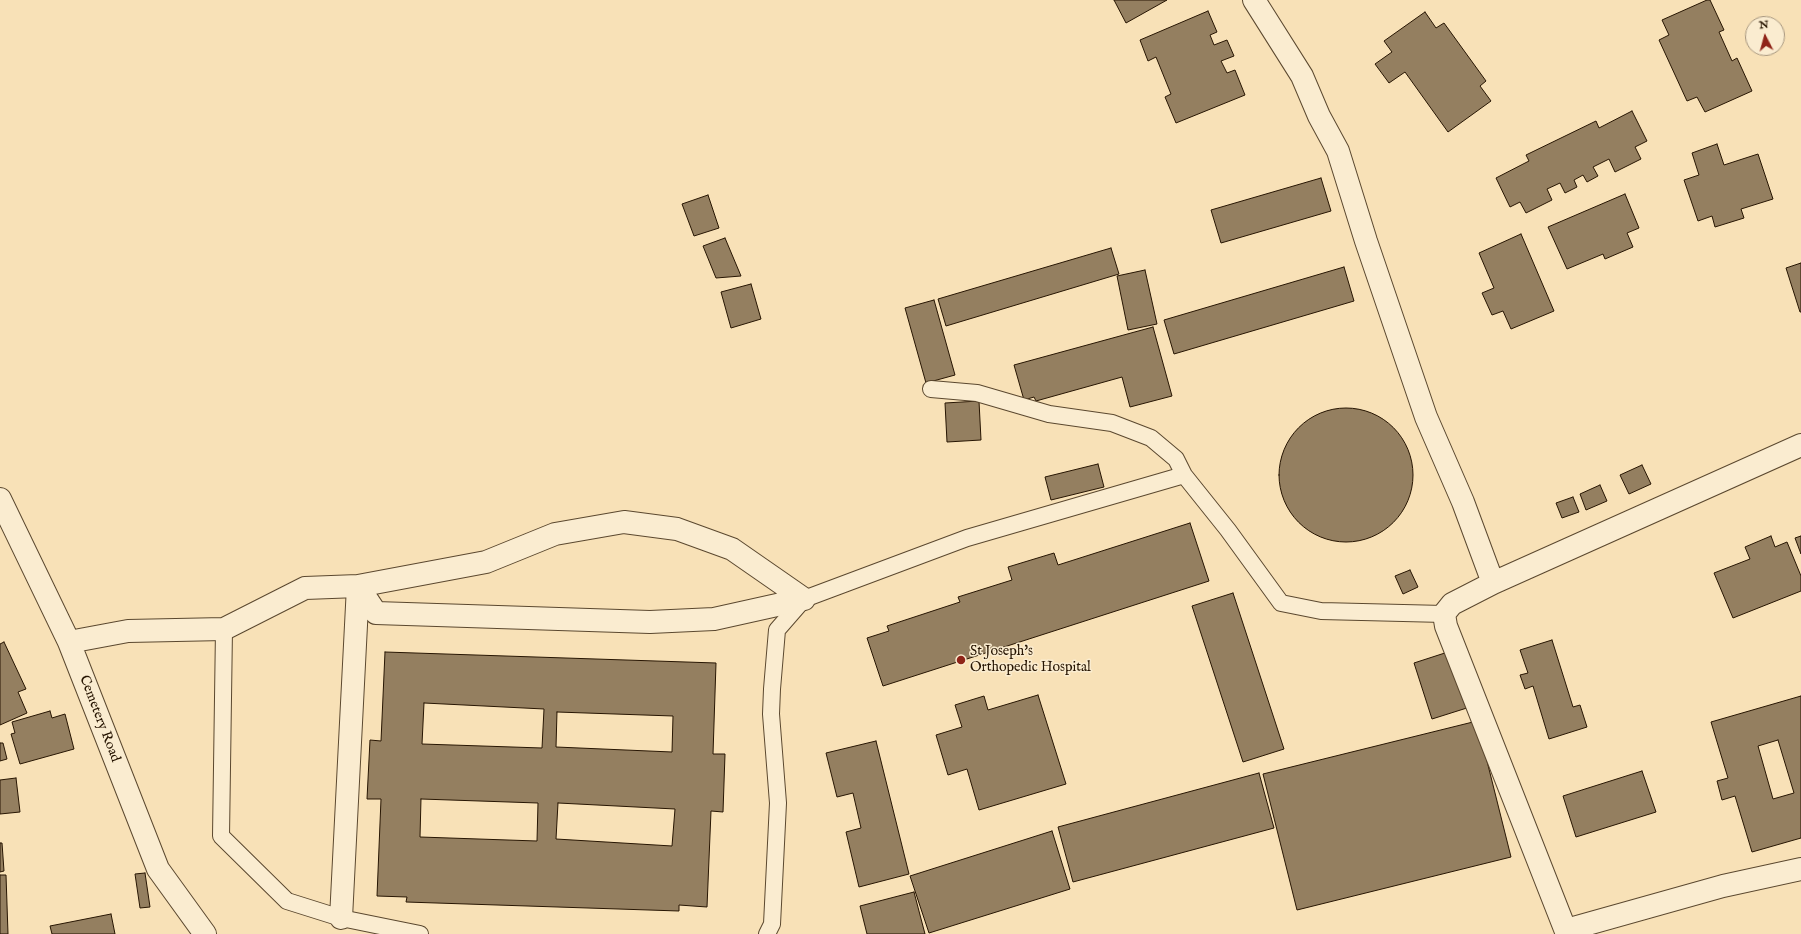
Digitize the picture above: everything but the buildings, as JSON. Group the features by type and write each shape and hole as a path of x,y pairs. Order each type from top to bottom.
{"street":[{"path":"1254,0 1302,76 1319,116 1338,151 1366,241 1426,417 1462,502 1493,583"},
{"path":"1801,445 1493,583 1452,604 1444,614 1449,633 1567,932 1723,886 1801,869"},
{"name":"Cemetery Road","path":"0,499 69,642 158,870 206,934"},
{"path":"69,642 128,631 224,629 305,588 358,586 486,562 555,534 624,522 677,530 732,549 804,599"},
{"path":"358,586 376,613 650,622 714,619 804,599"},
{"path":"341,918 358,586"}],"lane":[{"path":"931,389 977,393 1049,414 1112,422 1151,438 1176,459 1184,475 1228,530 1281,603 1321,611 1444,614"},
{"path":"767,934 772,924 778,803 771,714 777,630 804,599 967,538 1184,475"},
{"path":"224,629 221,836 287,901 341,918 420,934"}],"place":[{"name":"St Joseph's Orthopedic Hospital","path":"961,660"}]}
